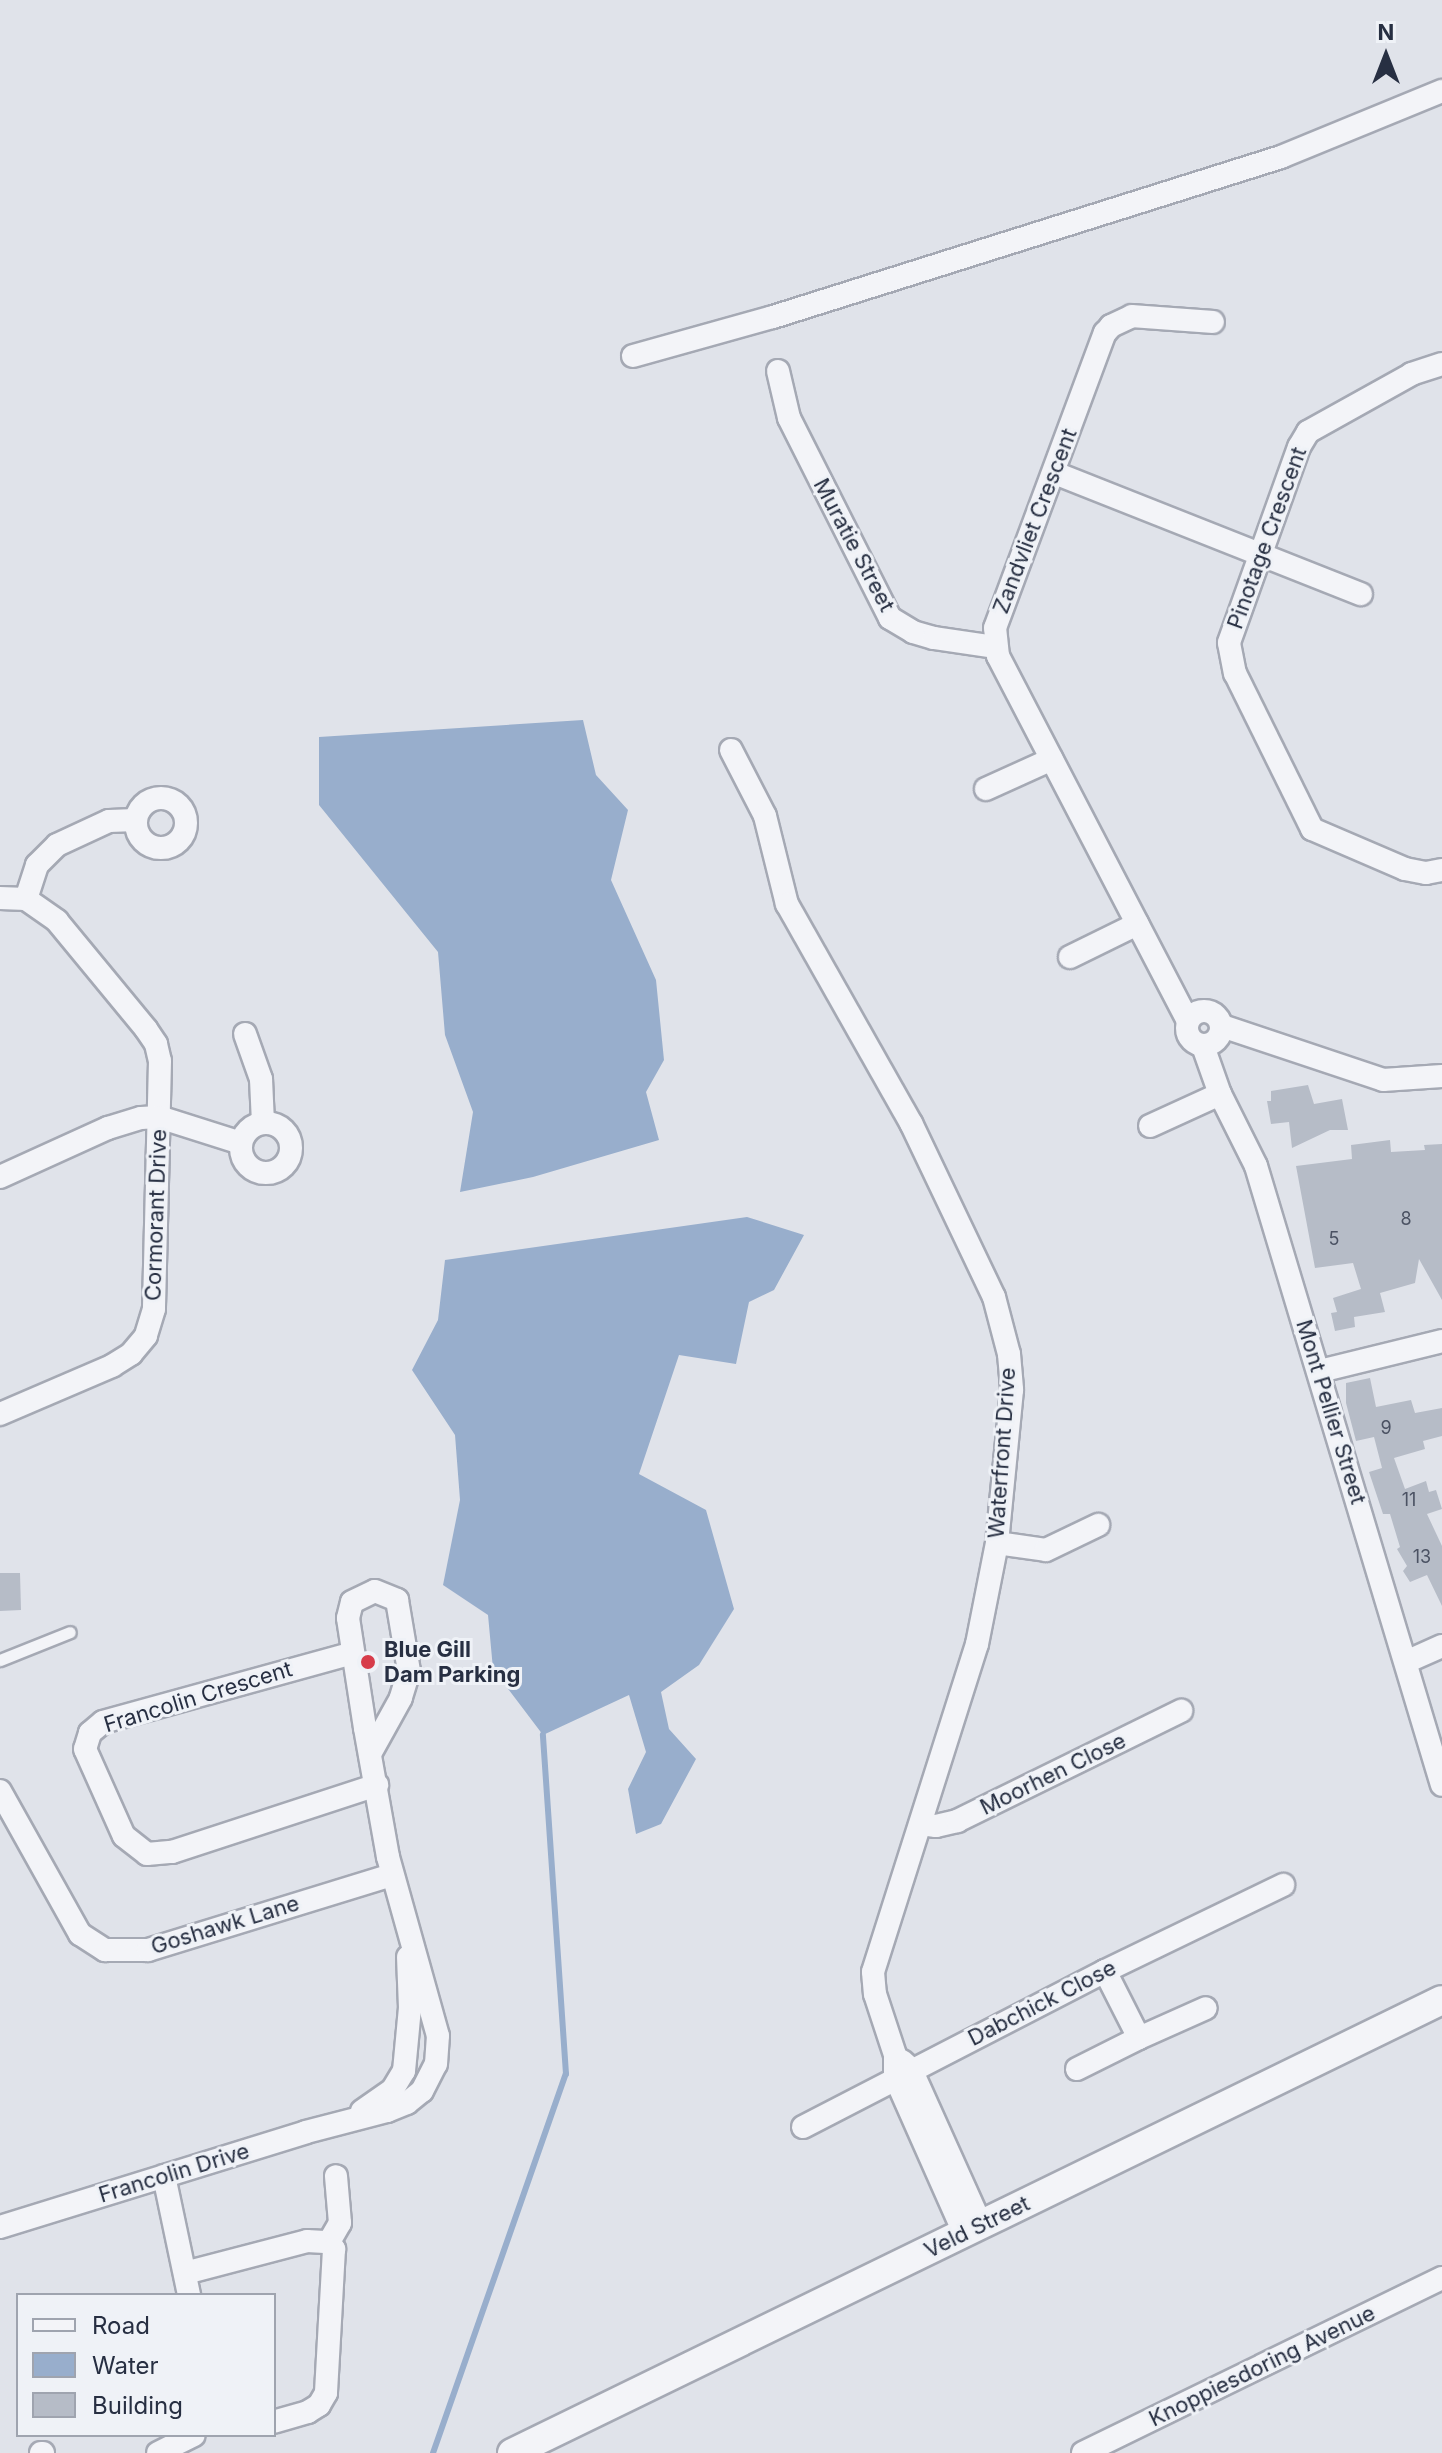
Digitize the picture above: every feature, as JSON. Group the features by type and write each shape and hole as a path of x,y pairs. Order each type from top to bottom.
{"street":[{"path":"633,356 773,317 1281,157 1442,91"},
{"name":"Zandvliet Crescent","path":"995,647 998,619 1055,473 1099,345 1111,326 1132,316 1147,315 1213,322"},
{"name":"Pinotage Crescent","path":"1442,364 1412,374 1308,432 1299,447 1231,633 1230,652 1235,673 1309,824 1323,836 1405,869 1426,873 1442,870"},
{"name":"Muratie Street","path":"778,371 789,418 890,618 913,632 934,638 995,647"},
{"path":"1055,473 1361,594"},
{"path":"995,647 1188,1021 1188,1037 1203,1046 1216,1041 1222,1026 1219,1019 1207,1011 1192,1015 1188,1021"},
{"name":"Waterfront Drive","path":"731,750 765,816 787,904 911,1123 1001,1317 1012,1390 997,1543 977,1644 873,1972 875,1994 900,2067 972,2229"},
{"path":"986,789 1052,759"},
{"path":"0,898 26,899 37,865 57,845 109,821 136,820"},
{"name":"Cormorant Drive","path":"0,1414 112,1366 131,1354 146,1336 154,1309 160,1061 156,1044 57,921 26,899"},
{"path":"1070,957 1137,924"},
{"path":"1222,1026 1383,1080 1442,1076"},
{"path":"245,1034 261,1079 263,1123"},
{"name":"Mont Pellier Street","path":"1203,1046 1220,1094 1256,1166 1442,1785"},
{"path":"1150,1126 1220,1094"},
{"path":"0,1177 108,1128 141,1118 159,1117 241,1143"},
{"path":"263,1123 274,1124 290,1140 291,1151 278,1169 268,1173 247,1164 241,1143 245,1133 263,1123"},
{"path":"1320,1371 1442,1341"},
{"path":"997,1543 1046,1550 1098,1525"},
{"name":"Francolin Drive","path":"0,2227 348,2120 393,2089 404,2071 410,2008 407,1934 392,1875 370,1754 348,1618 352,1602 375,1591 397,1600 409,1671 401,1698 370,1754"},
{"path":"1406,1662 1442,1646"},
{"name":"Francolin Crescent","path":"353,1653 103,1722 90,1733 85,1749 124,1836 147,1854 172,1852 377,1785"},
{"name":"Moorhen Close","path":"921,1824 936,1826 957,1821 1181,1711"},
{"name":"Goshawk Lane","path":"0,1791 80,1934 105,1950 148,1950 392,1875"},
{"name":"Dabchick Close","path":"803,2127 900,2067 1283,1885"},
{"path":"1105,1971 1139,2038"},
{"name":"Veld Street","path":"512,2453 972,2229 1440,2007"},
{"path":"1077,2069 1206,2008"},
{"path":"164,2176 187,2284 307,2241 329,2242"},
{"path":"329,2242 340,2223 336,2176"},
{"path":"276,2421 308,2412 319,2405 326,2393 336,2259 329,2242"},
{"name":"Knoppiesdoring Avenue","path":"1083,2453 1442,2278"},
{"path":"158,2453 190,2437"}],"lane":[{"path":"0,1660 70,1632"}],"water":[{"path":"583,720 596,775 628,810 611,880 656,980 664,1060 646,1092 659,1140 533,1177 460,1192 473,1112 445,1035 438,952 319,805 319,737"},
{"path":"747,1217 804,1235 774,1290 749,1302 736,1364 679,1355 639,1474 706,1510 734,1609 699,1665 661,1692 669,1729 696,1759 661,1824 636,1834 628,1789 646,1752 629,1695 543,1735 493,1669 488,1615 443,1585 460,1500 455,1435 412,1370 438,1320 445,1260"}],"building":[{"path":"1308,1085 1314,1104 1342,1099 1348,1130 1330,1130 1292,1148 1289,1122 1271,1124 1267,1101 1271,1101 1271,1091"},
{"path":"1390,1140 1391,1152 1425,1150 1424,1145 1442,1144 1442,1300 1419,1259 1415,1283 1380,1293 1385,1312 1354,1317 1355,1327 1335,1331 1331,1313 1337,1312 1333,1298 1361,1289 1353,1263 1315,1268 1296,1166 1352,1159 1351,1145"},
{"path":"1370,1378 1376,1407 1411,1400 1415,1413 1442,1408 1442,1436 1423,1441 1425,1449 1394,1458 1405,1489 1426,1481 1429,1492 1436,1490 1442,1509 1427,1514 1442,1546 1442,1606 1427,1575 1410,1582 1403,1571 1407,1566 1397,1549 1400,1547 1390,1514 1383,1514 1369,1472 1382,1468 1374,1437 1356,1441 1346,1403 1346,1383"},
{"path":"0,1573 20,1573 21,1610 0,1611"}],"waterway":[{"path":"433,2453 566,2074 543,1735"}],"place":[{"name":"Blue Gill Dam Parking","path":"368,1662"}]}
